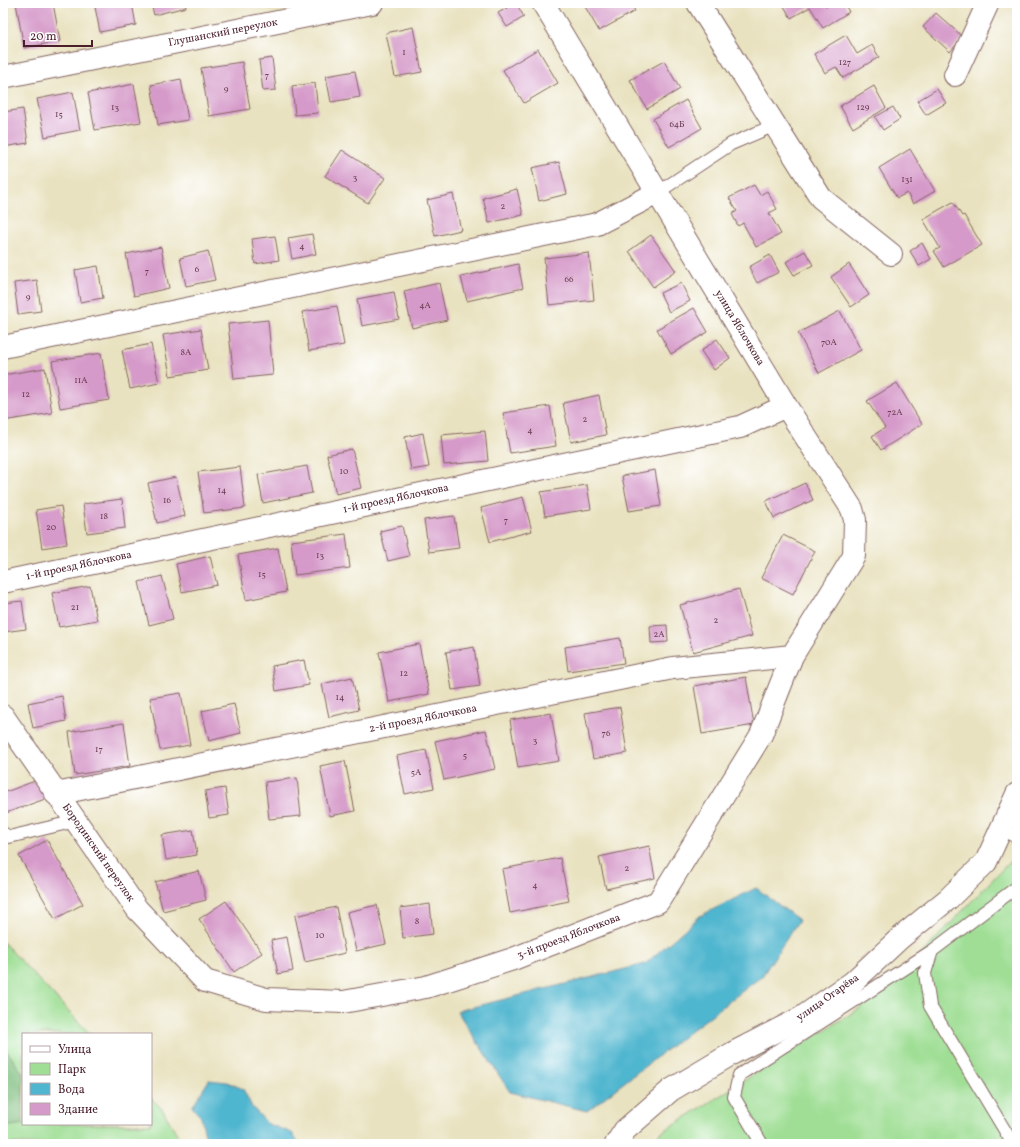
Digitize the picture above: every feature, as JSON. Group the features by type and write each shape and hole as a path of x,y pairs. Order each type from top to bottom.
{"street":[{"name":"Глушанский переулок","path":"3,77 372,3"},
{"name":"улица Яблочкова","path":"543,3 786,406 852,509 854,520 854,556 792,656"},
{"path":"698,3 821,198 891,254"},
{"path":"955,75 988,3"},
{"path":"3,346 597,224 657,193"},
{"name":"1-й проезд Яблочкова","path":"3,582 740,427 786,406"},
{"name":"2-й проезд Яблочкова","path":"56,794 673,668 792,656"},
{"name":"3-й проезд Яблочкова","path":"205,981 266,999 343,1002 383,996 426,987 513,959 658,902 761,734 792,656"},
{"name":"Бородинский переулок","path":"3,716 56,794 138,909 205,981"},
{"name":"улица Огарёва","path":"616,1144 625,1130 671,1090 733,1053 801,1018 853,982 899,939 948,899 986,862 1009,833 1017,794"}],"lane":[{"path":"657,193 731,144 775,125"},
{"path":"3,833 9,837 76,822"},
{"path":"762,1144 734,1097 739,1075 932,951 1017,887"},
{"path":"932,951 924,973 930,1006 1013,1144"}],"green space":[{"path":"1017,854 1017,1144 649,1144 651,1139 884,993"},
{"path":"3,942 89,1033 22,1033 22,1125 152,1125 152,1099 162,1109 183,1144 3,1144"},
{"path":"3,1045 22,1073 22,1125 3,1127"}],"water":[{"path":"756,888 799,920 762,976 587,1111 510,1092 457,1011 645,964 700,916"},
{"path":"209,1080 227,1082 243,1089 252,1107 268,1124 292,1133 299,1144 207,1144 201,1117 192,1107"}],"building":[{"path":"16,3 53,3 60,41 24,48"},
{"path":"115,3 132,3 136,25 100,32 95,7"},
{"path":"151,3 184,3 186,7 154,15"},
{"path":"516,3 524,17 507,27 498,13"},
{"path":"583,3 630,3 635,11 599,31"},
{"path":"782,3 824,3 826,6 832,3 844,3 849,12 823,28 810,7 791,18"},
{"path":"936,13 963,37 950,52 923,27"},
{"path":"413,27 422,72 395,77 386,33"},
{"path":"846,35 857,54 872,45 879,57 843,78 836,67 825,73 814,54"},
{"path":"538,49 558,83 524,103 503,70"},
{"path":"272,58 276,90 263,91 259,60"},
{"path":"664,61 680,89 647,109 630,80"},
{"path":"242,62 250,109 209,116 201,68"},
{"path":"355,71 360,97 331,102 326,76"},
{"path":"181,79 188,120 158,125 151,85"},
{"path":"315,83 318,113 295,115 292,86"},
{"path":"134,84 141,122 95,130 88,93"},
{"path":"874,86 886,108 853,128 840,106"},
{"path":"937,89 946,103 926,115 917,101"},
{"path":"73,92 80,130 45,137 37,99"},
{"path":"686,100 702,128 669,147 653,119"},
{"path":"893,107 900,119 883,130 875,117"},
{"path":"23,109 28,143 3,147 3,112"},
{"path":"910,149 935,191 913,204 907,193 897,198 879,168"},
{"path":"342,150 385,178 368,203 325,176"},
{"path":"559,162 567,194 539,201 532,168"},
{"path":"754,185 760,195 767,191 777,209 769,213 781,234 756,247 743,223 738,226 732,214 737,211 729,198"},
{"path":"517,189 523,215 489,223 483,198"},
{"path":"453,194 461,230 435,236 427,200"},
{"path":"953,202 962,216 964,215 982,245 944,267 934,251 940,248 923,219"},
{"path":"312,234 316,254 292,259 288,238"},
{"path":"651,235 676,271 653,287 629,251"},
{"path":"275,236 279,260 255,264 252,239"},
{"path":"922,243 931,259 919,266 910,251"},
{"path":"161,247 169,288 134,296 126,254"},
{"path":"208,251 215,280 186,286 180,258"},
{"path":"805,251 813,265 794,275 786,262"},
{"path":"589,253 594,300 549,305 544,258"},
{"path":"770,255 779,272 757,283 749,267"},
{"path":"518,264 523,288 467,301 461,277"},
{"path":"849,264 869,295 851,307 831,277"},
{"path":"98,266 103,298 80,302 75,270"},
{"path":"37,280 41,311 18,314 14,283"},
{"path":"439,283 447,320 412,328 404,291"},
{"path":"681,283 690,301 669,312 660,293"},
{"path":"394,292 399,319 362,326 357,299"},
{"path":"337,306 344,345 309,351 302,312"},
{"path":"694,308 708,332 671,354 657,329"},
{"path":"840,311 861,350 819,373 798,333"},
{"path":"268,320 273,375 234,379 228,324"},
{"path":"201,329 208,370 170,376 163,335"},
{"path":"717,339 730,358 714,370 701,351"},
{"path":"151,344 159,383 130,389 122,350"},
{"path":"101,353 109,400 60,408 52,361"},
{"path":"45,368 52,413 3,421 3,375"},
{"path":"897,383 922,424 881,450 872,436 885,428 867,401"},
{"path":"599,395 606,435 571,442 563,403"},
{"path":"550,406 556,446 510,453 503,413"},
{"path":"485,431 488,461 444,465 441,435"},
{"path":"423,433 429,467 411,470 405,437"},
{"path":"352,449 361,488 336,494 327,455"},
{"path":"307,466 312,493 263,503 258,475"},
{"path":"240,467 245,508 204,513 198,472"},
{"path":"655,470 661,506 629,511 622,476"},
{"path":"176,477 185,516 157,523 148,483"},
{"path":"805,483 813,500 774,518 766,501"},
{"path":"587,485 591,509 545,516 541,492"},
{"path":"523,497 532,531 490,542 481,508"},
{"path":"122,499 125,528 87,533 83,504"},
{"path":"61,506 67,544 42,548 36,510"},
{"path":"454,516 459,548 429,552 424,520"},
{"path":"402,526 409,556 388,561 380,531"},
{"path":"346,534 350,568 295,575 291,541"},
{"path":"783,535 815,551 793,594 761,578"},
{"path":"278,548 286,592 246,600 238,555"},
{"path":"210,556 217,585 182,592 176,564"},
{"path":"162,576 173,619 149,625 139,582"},
{"path":"90,586 97,620 59,627 52,593"},
{"path":"739,589 752,636 693,652 680,605"},
{"path":"22,601 26,629 3,632 3,603"},
{"path":"667,625 668,642 651,643 650,626"},
{"path":"620,638 624,663 568,671 565,647"},
{"path":"419,644 429,694 389,702 379,652"},
{"path":"474,647 480,686 452,690 446,652"},
{"path":"304,660 309,685 276,691 272,666"},
{"path":"352,677 359,710 329,717 322,684"},
{"path":"746,677 754,725 702,734 694,686"},
{"path":"181,693 190,745 160,750 150,698"},
{"path":"62,696 66,721 33,728 28,703"},
{"path":"234,704 241,733 209,741 202,711"},
{"path":"620,707 627,753 593,759 585,713"},
{"path":"551,713 559,761 518,768 510,720"},
{"path":"124,723 130,766 75,775 69,732"},
{"path":"486,730 495,769 444,780 435,741"},
{"path":"426,750 434,788 405,794 397,756"},
{"path":"345,761 355,811 330,816 320,766"},
{"path":"297,778 301,816 269,819 265,782"},
{"path":"40,779 48,798 3,814 3,793"},
{"path":"225,788 229,815 209,818 205,791"},
{"path":"193,830 197,855 166,860 162,835"},
{"path":"47,840 83,904 55,919 19,856"},
{"path":"649,846 655,878 606,889 599,857"},
{"path":"560,858 569,901 510,913 502,869"},
{"path":"199,871 206,900 163,911 155,882"},
{"path":"1017,897 1017,907 1012,901"},
{"path":"226,901 262,953 234,972 199,919"},
{"path":"430,904 433,934 403,938 400,908"},
{"path":"377,905 386,944 356,951 347,912"},
{"path":"336,907 345,953 305,962 295,916"},
{"path":"287,937 293,971 278,974 271,940"}]}
